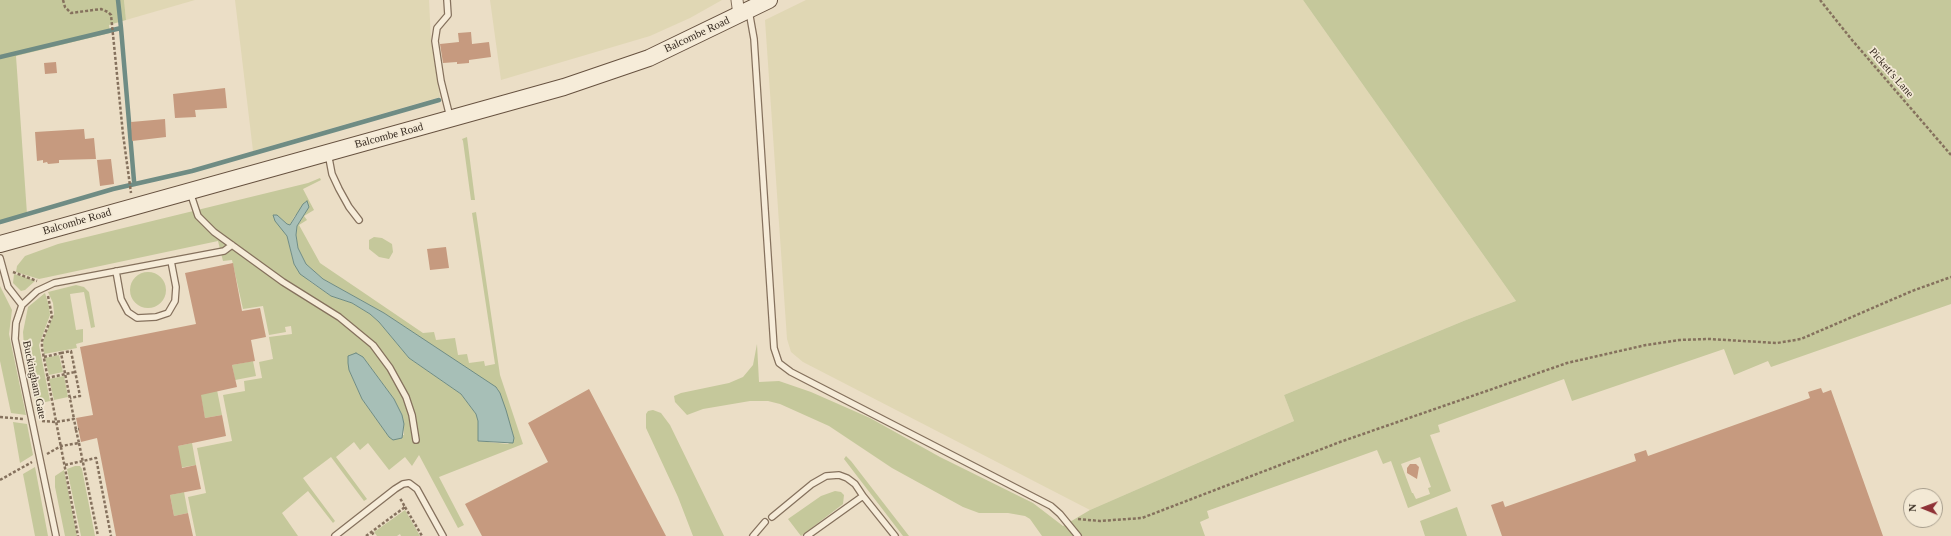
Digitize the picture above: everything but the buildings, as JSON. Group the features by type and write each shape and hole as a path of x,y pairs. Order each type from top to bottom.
{"main road":[{"name":"Balcombe Road","path":"0,244 564,87 649,58 742,8 769,0"}],"lane":[{"path":"447,0 448,16 437,28 435,40 441,81 451,119"},
{"path":"742,8 754,39 774,348 779,364 791,372 1051,506 1063,517 1078,536"},
{"path":"328,153 332,174 348,207 359,220"},
{"path":"190,191 195,210 202,221 283,282 340,317 373,345 390,368 406,397 412,415 416,440"},
{"name":"Buckingham Gate","path":"56,536 16,340 16,323 22,305 29,296 43,287 59,282 224,251 232,245"},
{"path":"0,258 9,290 22,305"},
{"path":"116,271 121,300 128,312 137,318 156,318 168,313 175,301 176,287 171,261"},
{"path":"772,517 812,484 826,476 839,475 847,478 855,484 895,536"},
{"path":"335,536 395,489 405,483 413,485 443,536"},
{"path":"807,536 863,496"},
{"path":"753,536 765,522"}],"path":[{"path":"63,0 65,7 71,13 105,10 111,15 130,191"},
{"name":"Pickett's Lane","path":"1820,0 1852,40 1951,155"},
{"path":"3,271 31,277 43,287 49,299 52,313 41,344 78,536"},
{"path":"1072,519 1100,521 1142,518 1340,442 1567,363 1646,345 1673,341 1709,339 1777,343 1801,340 1912,291 1951,277"},
{"path":"44,357 71,351 80,396 70,398"},
{"path":"61,353 74,419"},
{"path":"48,378 75,372"},
{"path":"79,443 98,536"},
{"path":"65,465 96,458 112,536"},
{"path":"0,480 5,477"},
{"path":"395,489 422,536"},
{"path":"366,536 405,507"},
{"path":"372,532 374,536"}],"shaded area":[{"path":"124,0 195,0 126,20"},
{"path":"235,0 429,0 431,40 440,97 253,151"},
{"path":"490,0 722,0 690,18 650,36 501,80"},
{"path":"806,0 1303,0 1516,301 1284,395 1294,421 1090,510 803,362 791,352 787,339 765,20"}],"green space":[{"path":"0,0 124,0 126,20 109,25 110,33 16,56 27,214 0,222"},
{"path":"1303,0 1951,0 1951,304 1771,367 1768,361 1734,375 1724,349 1572,401 1564,379 1438,425 1440,432 1430,435 1451,491 1408,508 1391,461 1383,464 1377,450 1207,511 1209,518 1200,522 1205,536 1042,536 1030,519 1025,516 1008,513 979,513 963,507 892,468 829,426 780,404 768,401 750,401 703,409 687,415 675,402 674,396 681,393 729,383 743,377 753,365 757,344 759,382 779,381 811,392 870,418 940,457 1033,503 1063,526 1090,510 1294,421 1284,395 1516,301","holes":["1420,457 1431,487 1428,488 1430,494 1416,499 1412,493 1401,464"]},
{"path":"467,137 475,200 471,200 462,139"},
{"path":"320,178 321,180 303,189 314,210 304,216 307,220 299,225 320,263 423,333 434,332 436,340 455,338 458,355 467,354 469,363 484,361 485,366 495,364 472,213 476,212 500,375 523,444 439,477 464,525 458,528 419,455 412,466 405,457 389,470 368,443 360,450 354,442 336,457 367,499 364,501 331,457 303,478 335,521 333,523 308,491 282,513 298,536 196,536 188,497 206,493 197,448 232,441 223,395 245,391 244,381 262,378 259,362 273,359 269,337 292,334 291,326 285,327 286,332 269,335 263,306 243,309 232,260 223,261 218,241 39,279 16,272 17,266 25,256 58,244 308,183","holes":["308,202 306,212 297,226 296,235 298,248 306,264 323,279 384,313 498,389 514,438 508,444 478,441 478,421 476,414 461,394 409,358 379,322 370,314 352,303 331,296 309,281 294,264 287,236 277,215 290,225 294,217","363,357 394,399 402,415 404,435 389,437 362,399 349,370"]},
{"path":"374,237 382,238 392,244 393,252 389,259 379,257 369,249 369,240"},
{"path":"152,272 161,277 165,283 165,297 161,303 152,308 144,308 135,303 131,297 130,286 135,277 141,273"},
{"path":"14,274 35,281 25,290 21,291 13,283"},
{"path":"76,285 84,287 89,292 95,327 91,328 84,292 70,294 76,330 83,329 83,342 76,344 77,348 44,354 43,341 54,314 53,303 48,292"},
{"path":"0,286 12,310 9,334 26,415 11,413 0,361"},
{"path":"45,293 50,315 39,345 50,401 41,403 37,401 35,397 24,347 23,332 28,307"},
{"path":"59,355 63,372 49,375 45,358"},
{"path":"253,361 256,376 235,380 232,365"},
{"path":"64,376 68,397 54,400 49,379"},
{"path":"217,390 222,415 205,418 200,393"},
{"path":"653,410 661,413 670,425 724,536 693,536 678,497 646,428 646,414 648,411"},
{"path":"13,422 27,424 33,455 20,463"},
{"path":"192,443 196,465 179,468 178,446"},
{"path":"846,456 909,536 903,536 844,459"},
{"path":"80,466 82,469 95,536 81,536 67,469"},
{"path":"35,467 48,536 35,536 23,474"},
{"path":"64,470 77,536 65,536 55,487 55,476"},
{"path":"835,491 841,492 844,495 843,504 801,536 788,519 821,496"},
{"path":"184,492 188,513 174,516 170,495"},
{"path":"1457,507 1467,536 1425,536 1420,521"},
{"path":"405,510 420,536 401,536 400,534 397,536 377,536 374,532"}],"water":[{"path":"307,201 309,207 297,226 296,235 298,248 306,264 323,279 384,313 496,387 500,393 506,410 514,438 513,443 478,441 478,421 476,414 461,394 409,358 379,322 370,314 352,303 331,296 300,274 294,264 287,236 275,221 273,215 277,215 290,225 303,204"},
{"path":"356,353 363,357 394,399 402,415 404,424 402,438 393,440 389,437 362,399 349,370 348,363 348,356"}],"waterway":[{"path":"0,57 121,28 118,0"},
{"path":"121,28 134,181"},
{"path":"0,222 113,189 192,171 439,100"}]}
